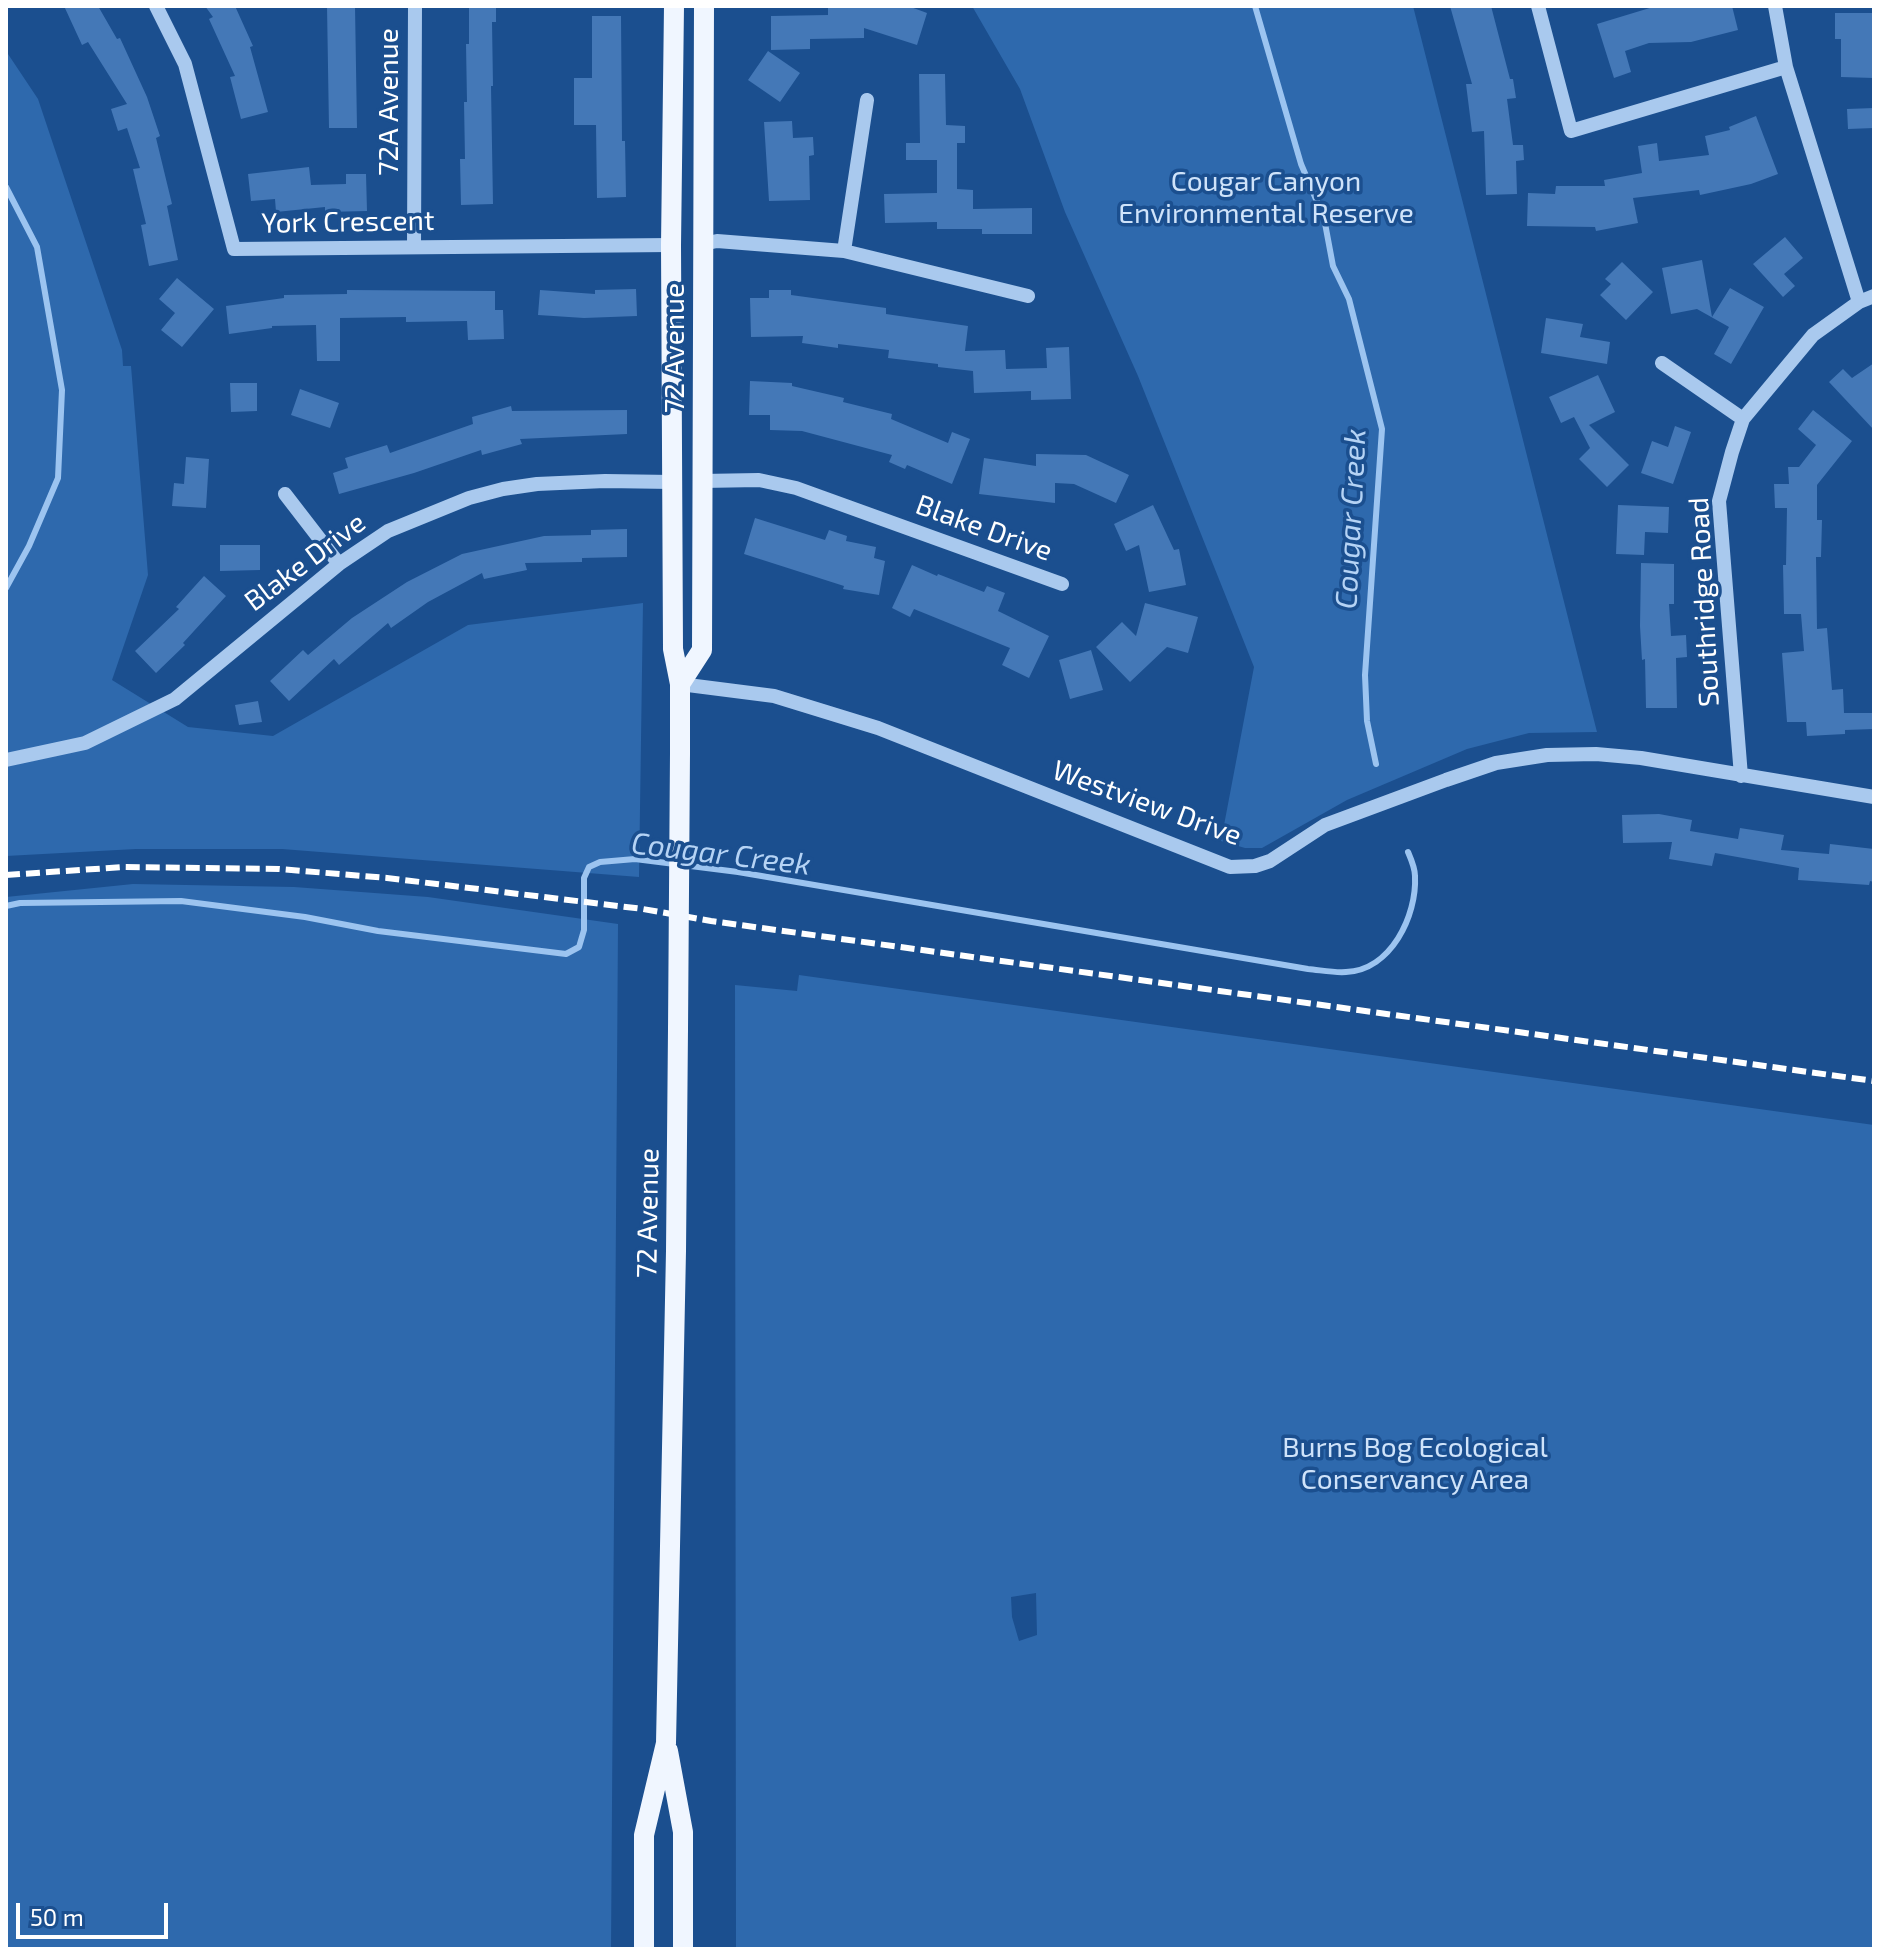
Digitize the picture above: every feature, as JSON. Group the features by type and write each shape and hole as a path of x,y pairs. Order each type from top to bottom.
{"main road":[{"name":"72 Avenue","path":"674,6 671,245 673,649 680,684 680,753 676,1251 666,1743 683,1832 683,1949"},
{"name":"72 Avenue","path":"680,684 702,650 704,6"},
{"name":"72 Avenue","path":"644,1949 644,1835 666,1743"}],"street":[{"name":"York Crescent","path":"156,6 185,64 234,249 671,245"},
{"name":"72A Avenue","path":"414,247 415,6"},
{"path":"1538,6 1571,131 1786,67"},
{"path":"1775,6 1786,67 1859,302"},
{"path":"844,251 867,100"},
{"path":"703,244 717,241 844,251 1028,296"},
{"name":"Southridge Road","path":"1741,776 1719,501 1743,419 1813,335 1859,302 1874,296"},
{"path":"1662,363 1743,419"},
{"name":"Blake Drive","path":"702,481 759,480 796,488 1062,584"},
{"name":"Blake Drive","path":"6,760 85,743 175,699 339,564 388,531 469,498 537,484 672,482"},
{"path":"285,494 339,564"},
{"name":"Westview Drive","path":"680,684 774,696 878,728 1230,867 1255,866 1270,861 1325,825 1496,763 1547,755 1596,754 1641,758 1874,797"}],"green space":[{"name":"Cougar Canyon Environmental Reserve","path":"972,6 1413,6 1597,732 1529,733 1467,749 1347,800 1262,848 1245,848 1221,841 1254,667 1138,376 1065,212 1020,89"},
{"path":"6,51 38,99 122,350 123,366 131,366 148,575 112,680 188,727 273,736 468,625 643,603 639,877 282,849 136,849 6,856"},
{"path":"133,884 294,887 428,897 618,924 611,1949 6,1949 6,897"},
{"name":"Burns Bog Ecological Conservancy Area","path":"799,975 1874,1125 1874,1949 736,1949 735,985 797,991","holes":["1036,1593 1037,1635 1019,1641 1012,1617 1011,1597"]}],"building":[{"path":"64,6 98,6 117,39 120,38 147,97 160,136 156,138 172,204 167,206 178,260 149,266 141,225 146,224 133,169 140,168 127,128 118,131 111,109 127,104 88,42 82,45"},
{"path":"205,6 235,6 253,46 250,47 268,112 241,119 230,77 235,76 209,19 213,17"},
{"path":"327,6 355,6 357,128 329,128"},
{"path":"469,6 496,6 496,22 492,22 491,86 493,204 461,205 460,159 465,159 464,102 467,102"},
{"path":"828,6 908,6 927,13 917,45 864,28 864,38 810,39 810,49 771,50 771,16 828,15"},
{"path":"1450,6 1491,6 1510,79 1513,79 1516,98 1507,99 1513,145 1523,145 1524,160 1516,161 1517,194 1486,195 1484,131 1472,132 1466,84 1472,84"},
{"path":"1732,6 1738,30 1691,42 1649,43 1625,51 1631,72 1614,78 1597,24 1653,7"},
{"path":"1835,13 1874,13 1874,78 1841,77 1841,39 1835,39"},
{"path":"592,16 621,16 622,141 625,141 626,197 597,198 596,125 574,125 574,78 592,78"},
{"path":"768,51 800,73 780,102 748,80"},
{"path":"919,74 945,74 946,125 965,126 965,143 957,143 957,189 973,190 973,209 1032,208 1032,234 982,234 982,229 937,229 937,222 885,223 884,194 937,193 937,160 906,160 906,143 920,143"},
{"path":"1874,108 1874,128 1848,129 1847,109"},
{"path":"1756,116 1778,174 1751,184 1700,195 1699,190 1633,198 1638,223 1596,231 1595,227 1527,226 1528,193 1555,194 1556,186 1605,186 1604,180 1642,173 1638,146 1657,143 1659,161 1709,155 1705,136 1730,130 1729,127"},
{"path":"792,121 793,138 813,137 814,155 809,156 810,200 769,201 764,122"},
{"path":"309,167 311,185 346,184 346,174 366,174 367,211 325,212 325,207 276,212 275,199 251,201 248,174"},
{"path":"1785,237 1803,258 1784,274 1795,286 1783,297 1753,264"},
{"path":"1702,260 1712,317 1730,288 1764,307 1731,364 1714,354 1729,327 1697,309 1671,314 1662,268"},
{"path":"1622,262 1653,292 1626,320 1600,295 1611,284 1605,279"},
{"path":"177,278 214,309 182,347 161,330 175,313 159,299"},
{"path":"636,289 637,316 584,318 538,315 540,290 595,294 595,290"},
{"path":"347,290 495,291 495,310 503,310 504,339 468,340 467,321 406,322 406,317 340,318 340,361 317,361 316,325 272,326 229,334 226,306 284,298 284,295 347,294"},
{"path":"769,290 791,290 791,295 886,308 886,314 968,326 965,351 1005,350 1006,369 1047,368 1046,348 1069,347 1071,399 1031,400 1031,391 974,393 973,371 888,358 889,350 802,343 803,336 751,337 750,298 769,298"},
{"path":"1546,318 1583,324 1580,337 1610,342 1607,364 1541,353"},
{"path":"1874,363 1874,430 1829,382 1843,369 1852,378"},
{"path":"1598,375 1615,412 1589,425 1629,465 1607,487 1579,459 1590,448 1574,417 1561,423 1549,397"},
{"path":"750,381 792,383 792,386 844,398 843,402 892,414 891,419 948,443 952,432 970,439 952,484 907,465 905,469 889,462 892,455 802,431 770,430 770,415 749,415"},
{"path":"230,383 257,383 257,411 231,412"},
{"path":"300,389 339,403 330,428 291,415"},
{"path":"511,406 512,411 627,410 627,434 520,439 522,444 482,455 481,450 339,494 333,473 348,468 345,458 387,445 390,453 473,424 472,417"},
{"path":"1813,410 1852,441 1817,485 1817,520 1822,520 1821,557 1816,557 1817,629 1827,628 1832,690 1843,689 1844,713 1874,713 1874,729 1807,736 1806,722 1787,722 1782,653 1804,651 1801,614 1784,614 1787,508 1775,508 1774,484 1789,484 1788,467 1799,467 1816,445 1798,429"},
{"path":"1675,426 1691,432 1673,484 1641,473 1652,441 1668,447"},
{"path":"1036,454 1086,455 1129,475 1116,503 1074,484 1055,483 1055,503 979,494 984,458 1036,466"},
{"path":"186,457 209,459 206,508 172,506 174,483 184,484"},
{"path":"1153,505 1174,550 1179,549 1186,585 1149,592 1139,545 1126,551 1114,524"},
{"path":"1618,505 1669,507 1668,533 1645,532 1644,555 1616,554"},
{"path":"755,518 825,540 829,530 847,536 846,541 876,547 874,558 885,561 879,595 843,589 844,586 744,554"},
{"path":"627,529 627,557 525,563 527,570 484,579 482,573 428,602 391,628 388,623 339,665 334,659 289,701 270,681 303,650 308,655 352,618 407,582 462,554 544,536 591,535 591,530"},
{"path":"220,545 260,545 260,570 220,571"},
{"path":"1641,563 1674,564 1674,604 1669,604 1671,636 1686,635 1687,657 1676,658 1677,708 1646,708 1645,659 1642,660 1640,626"},
{"path":"912,565 984,592 987,586 1005,593 998,611 1049,636 1029,678 1002,665 1010,648 914,609 910,617 892,608"},
{"path":"204,576 226,596 183,643 185,645 156,673 135,651 179,609 176,607"},
{"path":"1145,603 1198,617 1188,653 1167,647 1130,682 1096,647 1122,622 1136,636"},
{"path":"1091,650 1103,690 1070,699 1059,660"},
{"path":"258,701 262,722 239,725 235,705"},
{"path":"1659,814 1692,820 1690,831 1738,839 1740,828 1784,835 1781,850 1829,854 1830,844 1874,849 1874,882 1870,881 1869,885 1798,880 1799,868 1715,853 1712,866 1669,859 1672,842 1623,843 1622,815"}],"waterway":[{"name":"Cougar Creek","path":"1255,6 1301,164 1324,218 1333,266 1349,299 1382,429 1365,675 1367,721 1376,764"},
{"path":"6,187 37,247 62,390 58,478 29,546 6,588"},
{"name":"Cougar Creek","path":"6,906 20,903 181,901 305,917 378,931 566,954 579,947 584,930 584,878 589,867 600,862 635,859 738,872 1308,969 1341,972 1362,969 1376,962 1398,938 1406,923 1414,892 1415,876 1408,852"}],"railway":[{"path":"6,875 124,867 279,869 387,878 643,909 711,921 1874,1081"}]}
